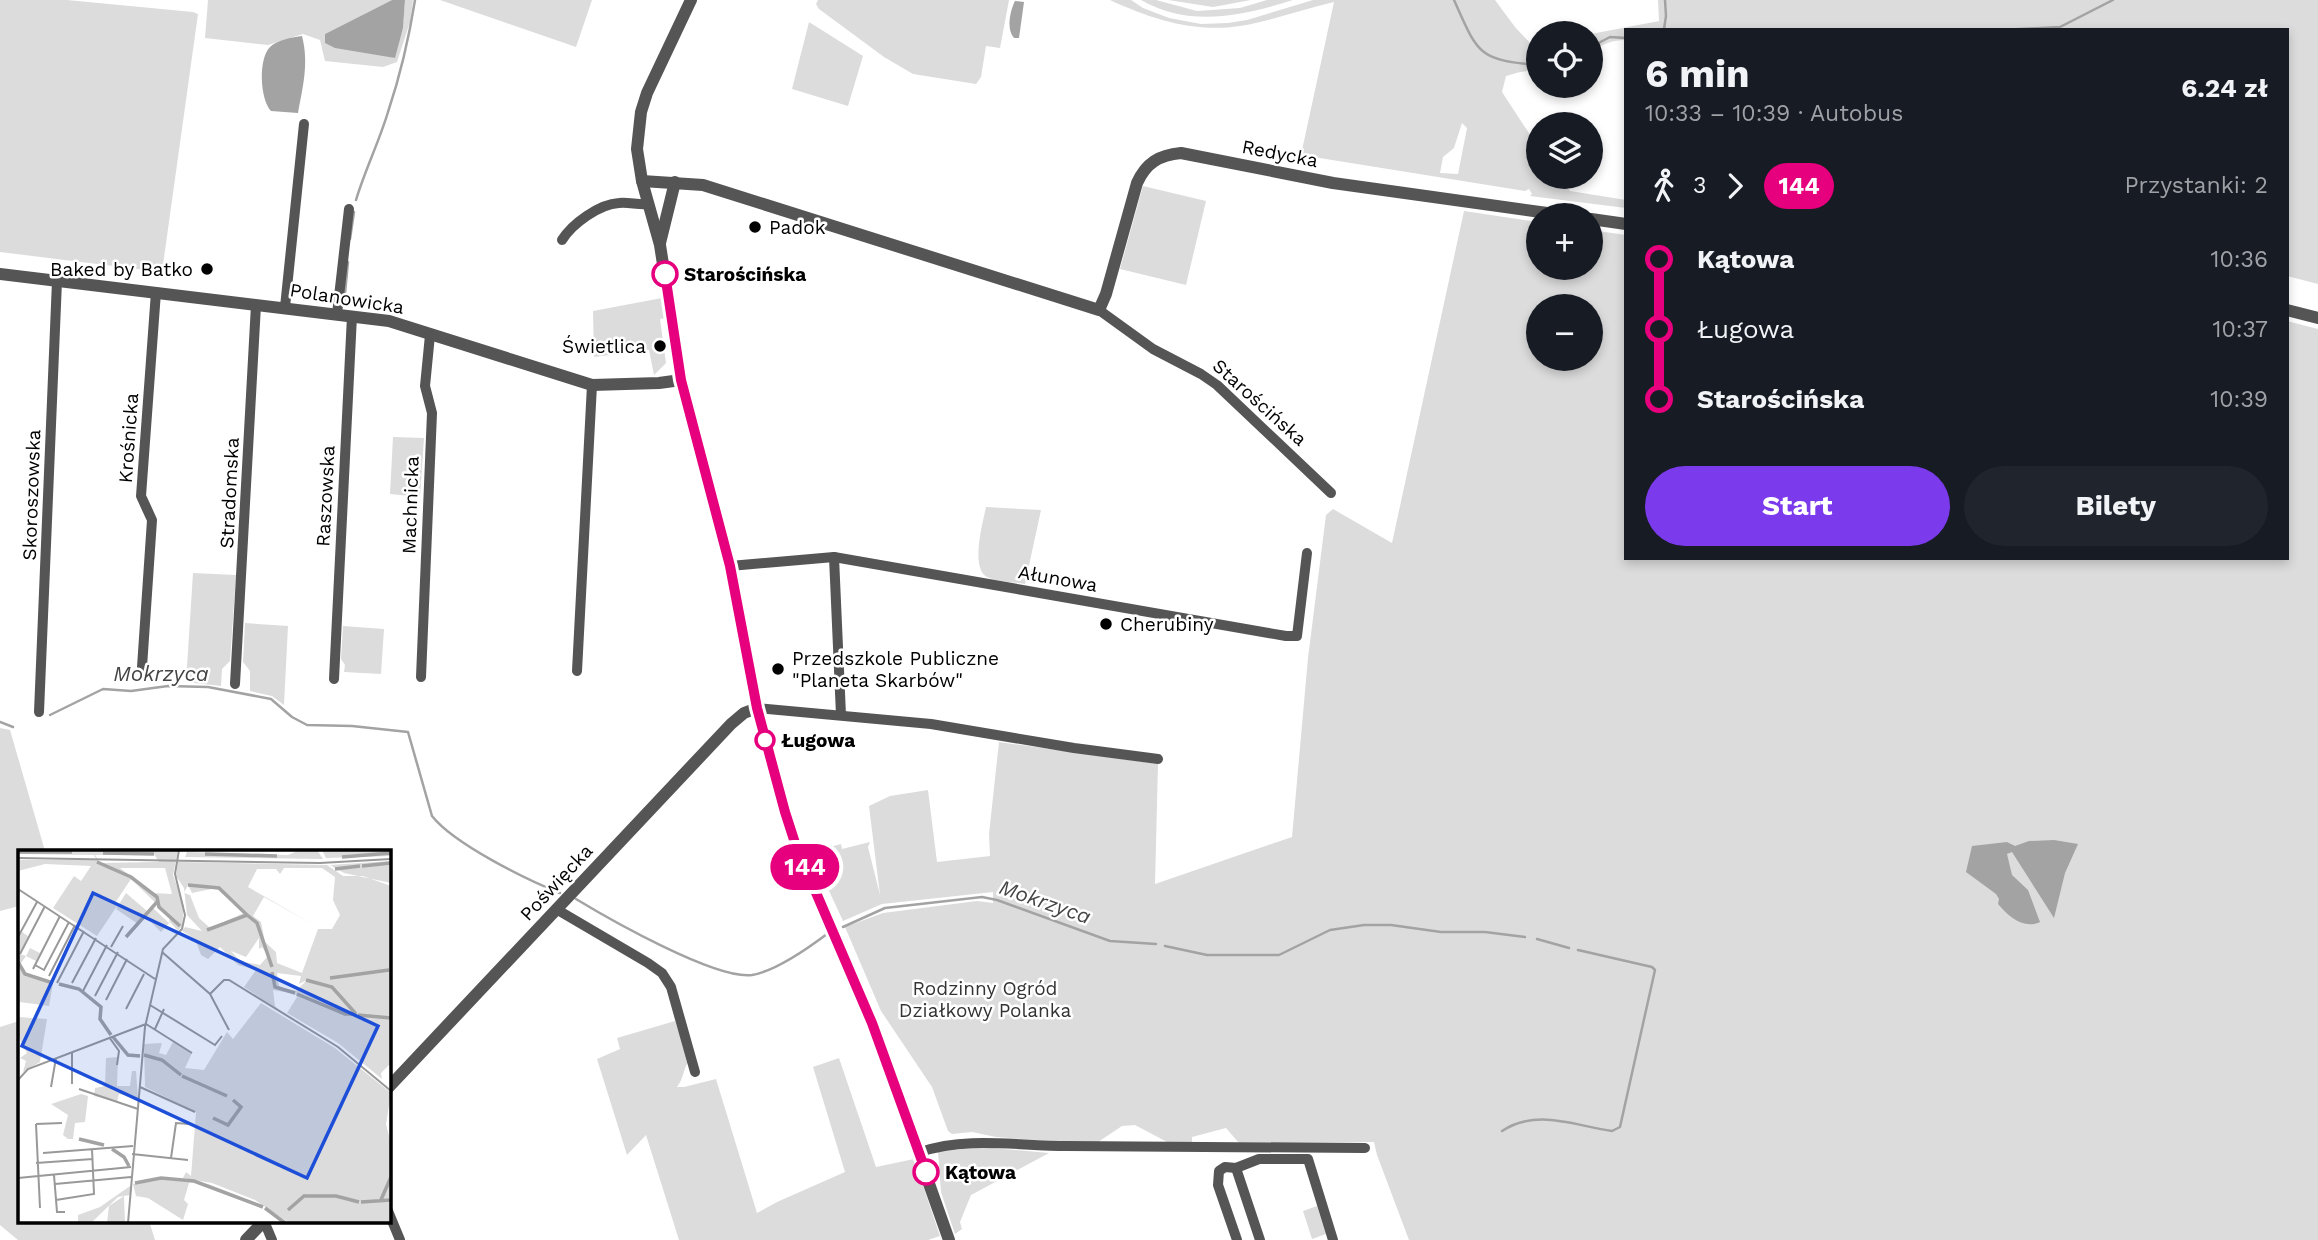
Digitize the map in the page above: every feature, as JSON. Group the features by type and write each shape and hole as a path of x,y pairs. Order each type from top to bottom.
{"street":[{"path":"691,0 647,93 641,112 637,149 642,181 660,246 681,380 730,566 757,708 791,835 872,1023 949,1240"},
{"path":"285,307 304,124"},
{"name":"Redycka","path":"1099,310 1106,294 1137,183 1143,170 1166,154 1181,153 1333,183 1526,210"},
{"name":"Starościńska","path":"642,181 704,185 1099,310 1153,349 1217,385 1331,493"},
{"path":"660,246 675,182"},
{"path":"562,240 577,224 606,206 615,203 648,204"},
{"path":"337,314 349,209"},
{"path":"1603,221 1624,224"},
{"name":"Polanowicka","path":"0,274 389,321 592,385 681,380"},
{"name":"Skoroszowska","path":"39,712 57,281"},
{"name":"Krośnicka","path":"142,667 152,520 141,496 156,292"},
{"name":"Stradomska","path":"235,684 256,305"},
{"path":"2289,311 2318,318"},
{"name":"Raszowska","path":"334,679 352,316"},
{"name":"Machnicka","path":"421,677 432,413 425,386 430,335"},
{"path":"577,671 592,385"},
{"name":"Ałunowa","path":"730,566 834,557 1297,636 1307,553"},
{"path":"834,557 841,715"},
{"path":"757,708 931,724 1158,759"},
{"name":"Poświęcka","path":"390,1086 736,719 757,708"},
{"path":"556,909 648,963 667,979 695,1072"},
{"path":"920,1152 949,1143 966,1142 1033,1146 1364,1148"},
{"path":"1237,1240 1217,1177 1219,1171 1225,1167 1236,1168 1259,1159 1308,1159 1333,1240"},
{"path":"1236,1168 1260,1240"},
{"path":"390,1216 400,1240"},
{"path":"246,1240 263,1222"},
{"path":"264,1222 271,1240"}],"green space":[{"path":"0,0 67,0 198,14 162,272 0,252"},
{"path":"208,0 392,0 325,34 394,58 403,28 405,0 413,0 410,22 397,62 383,67 325,61 320,40 303,34 268,45 205,38"},
{"path":"440,0 592,0 576,47"},
{"path":"818,0 1009,0 1000,48 986,46 981,77 976,84 913,74 884,57 819,9 816,4"},
{"path":"1110,0 1131,0 1169,18 1201,24 1247,20 1313,0 1495,0 1526,39 1526,71 1506,76 1502,92 1526,129 1526,189 1529,189 1525,191 1301,155 1334,2 1240,26 1206,28 1173,23","holes":["1462,123 1467,128 1458,174 1440,173 1443,157 1454,148"]},
{"path":"1141,0 1156,0 1197,11 1240,8 1267,0 1293,0 1255,11 1197,17 1160,9"},
{"path":"1168,0 1251,0 1213,7"},
{"path":"1658,0 2318,0 2318,284 2289,277 2289,28 1624,28 1624,40 1603,45 1603,32 1659,21"},
{"path":"809,22 863,56 848,106 792,89"},
{"path":"1143,186 1206,201 1186,285 1120,269"},
{"path":"1529,189 1568,189 1624,200 1624,208 1603,203 1530,196 1532,194"},
{"name":"Rodzinny Ogród Działkowy Polanka","path":"1464,211 1526,220 1526,280 1603,280 1603,232 1624,235 1624,560 2289,560 2289,322 2318,329 2318,1240 1409,1240 1374,1142 1239,1143 1226,1128 1192,1137 1192,1142 1169,1143 1135,1125 1122,1126 1098,1142 996,1137 972,1132 952,1134 948,1131 932,1087 881,1011 845,927 883,913 977,901 993,903 993,892 882,904 843,921 811,852 841,844 842,849 870,842 868,847 880,895 869,806 890,796 928,790 937,862 990,856 989,834 999,742 1158,764 1155,884 1292,837 1308,658 1326,515 1333,509 1392,543"},
{"path":"662,298 666,318 660,319 666,363 654,375 649,350 594,357 593,311"},
{"path":"393,437 424,438 420,497 390,494"},
{"path":"986,507 1041,510 1025,584 995,580 982,572 978,555"},
{"path":"193,573 236,575 230,661 222,669 221,686 186,682"},
{"path":"245,623 288,626 284,705 272,696 250,691 250,671 243,662"},
{"path":"343,626 384,629 381,674 344,672 345,665 341,659"},
{"path":"0,728 10,730 45,850 18,850 18,906 0,911"},
{"path":"18,1021 18,1222 149,1222 155,1240 18,1240 0,1225 0,1027"},
{"path":"675,1021 689,1061 677,1087 716,1079 757,1213 845,1172 813,1067 839,1058 876,1167 914,1159 940,1236 928,1240 679,1240 646,1135 627,1155 597,1059 620,1049 617,1038"},
{"path":"981,1147 1049,1153 971,1195 960,1222 962,1229 955,1234 941,1192 938,1152"},
{"path":"1317,1206 1326,1234 1312,1239 1303,1211"}],"shaded area":[{"path":"392,0 405,0 403,28 395,58 335,48 325,43 325,34"},
{"path":"1015,1 1024,2 1019,38 1014,38 1009,25"},
{"path":"302,36 305,65 298,113 271,111 265,98 262,79 266,53 277,42"},
{"path":"2054,840 2078,844 2065,873 2054,918 2012,852 2007,854 2012,875 2028,890 2040,922 2022,923 2011,917 1998,904 1996,894 1966,872 1972,846 2007,842 2015,846 2029,841"}],"waterway":[{"path":"356,200 396,85 415,0"},
{"path":"1454,0 1475,43 1482,51 1503,60 1526,64"},
{"path":"1664,28 1665,0"},
{"path":"2041,28 2060,27 2113,0"},
{"path":"1603,41 1610,37 1624,38"},
{"path":"350,239 354,212"},
{"path":"344,304 348,262"},
{"name":"Mokrzyca","path":"50,715 103,689 131,691 168,686 208,687 271,699 292,717 307,725 352,726 408,732 432,816 442,827 473,849 560,893"},
{"name":"Mokrzyca","path":"0,722 13,727"},
{"name":"Mokrzyca","path":"843,927 885,908 982,897 1110,941 1156,944"},
{"name":"Mokrzyca","path":"576,899 663,946 735,974 752,975 771,969 801,953 827,934"},
{"name":"Mokrzyca","path":"1165,946 1207,955 1279,955 1330,930 1364,925 1525,937"},
{"path":"1537,939 1569,948"},
{"path":"1502,1131 1515,1124 1542,1120 1556,1120 1612,1131 1620,1127 1655,970 1652,967 1578,950"}],"bus line":[{"name":"144","path":"665,274 685,399 721,528 738,600 763,736 791,835 872,1023 926,1172"}],"place":[{"name":"Padok","path":"755,227"},
{"name":"Baked by Batko","path":"207,269"},
{"name":"Starościńska","path":"665,274"},
{"name":"Świetlica","path":"660,346"},
{"name":"Cherubiny","path":"1106,624"},
{"name":"Przedszkole Publiczne \"Planeta Skarbów\"","path":"778,669"},
{"name":"Ługowa","path":"765,740"},
{"name":"Kątowa","path":"926,1172"}]}
